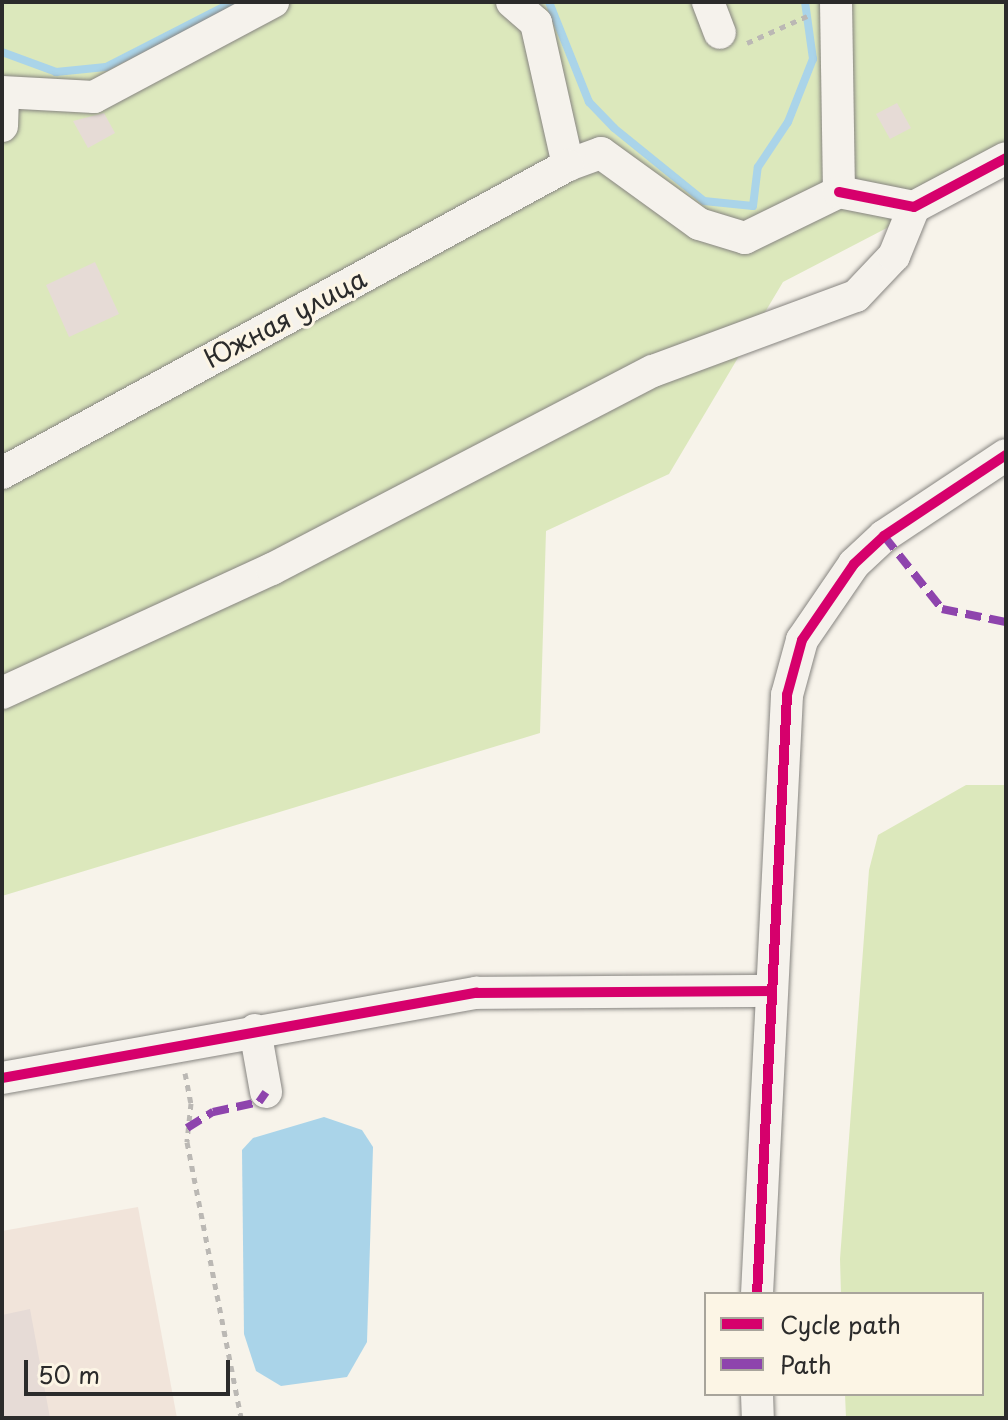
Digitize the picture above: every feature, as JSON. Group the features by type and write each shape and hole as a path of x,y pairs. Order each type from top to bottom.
{"street":[{"path":"2,126 2,93 94,97 273,2"},
{"path":"512,2 536,23 568,165"},
{"path":"708,2 720,33"},
{"path":"836,2 839,192 914,207 1006,158"},
{"name":"Южная улица","path":"2,473 568,165 601,153 699,224 745,238 839,192"},
{"path":"2,693 272,569 653,371 856,296 894,256 914,207"},
{"path":"757,1292 787,695 802,640 854,564 884,536 1006,455"},
{"path":"2,1078 255,1030 476,993 770,991"},
{"path":"255,1030 266,1092"},
{"path":"757,1396 758,1418"}],"path":[{"path":"720,33 733,46 745,44 790,24"},
{"path":"179,1045 191,1103 187,1142 241,1418"}],"shaded area":[{"path":"138,1207 177,1418 2,1418 2,1231"}],"green space":[{"path":"2,2 1006,2 1006,166 783,282 669,474 546,531 540,733 2,896"},
{"path":"966,785 1006,785 1006,1418 846,1418 845,1396 984,1396 984,1292 841,1292 840,1259 869,870 878,835"}],"water":[{"path":"324,1117 362,1130 373,1147 367,1342 347,1377 281,1386 256,1371 244,1334 242,1150 253,1138"}],"building":[{"path":"897,103 911,128 890,139 876,114"},
{"path":"104,113 115,133 88,148 73,121"},
{"path":"95,262 119,314 69,337 46,285"},
{"path":"30,1309 50,1418 2,1418 2,1315"}],"waterway":[{"path":"2,52 56,72 106,67 233,2"},
{"path":"549,2 589,102 614,128 704,201 753,206 758,167 788,122 813,59 805,2"}],"marked path":[{"path":"884,536 942,609 1006,622"},
{"path":"187,1128 213,1112 259,1102 266,1092"}],"cycle path":[{"path":"839,192 914,207 1006,158"},
{"path":"757,1292 787,695 802,640 854,564 884,536 1006,455"},
{"path":"2,1078 476,993 770,991"}]}
